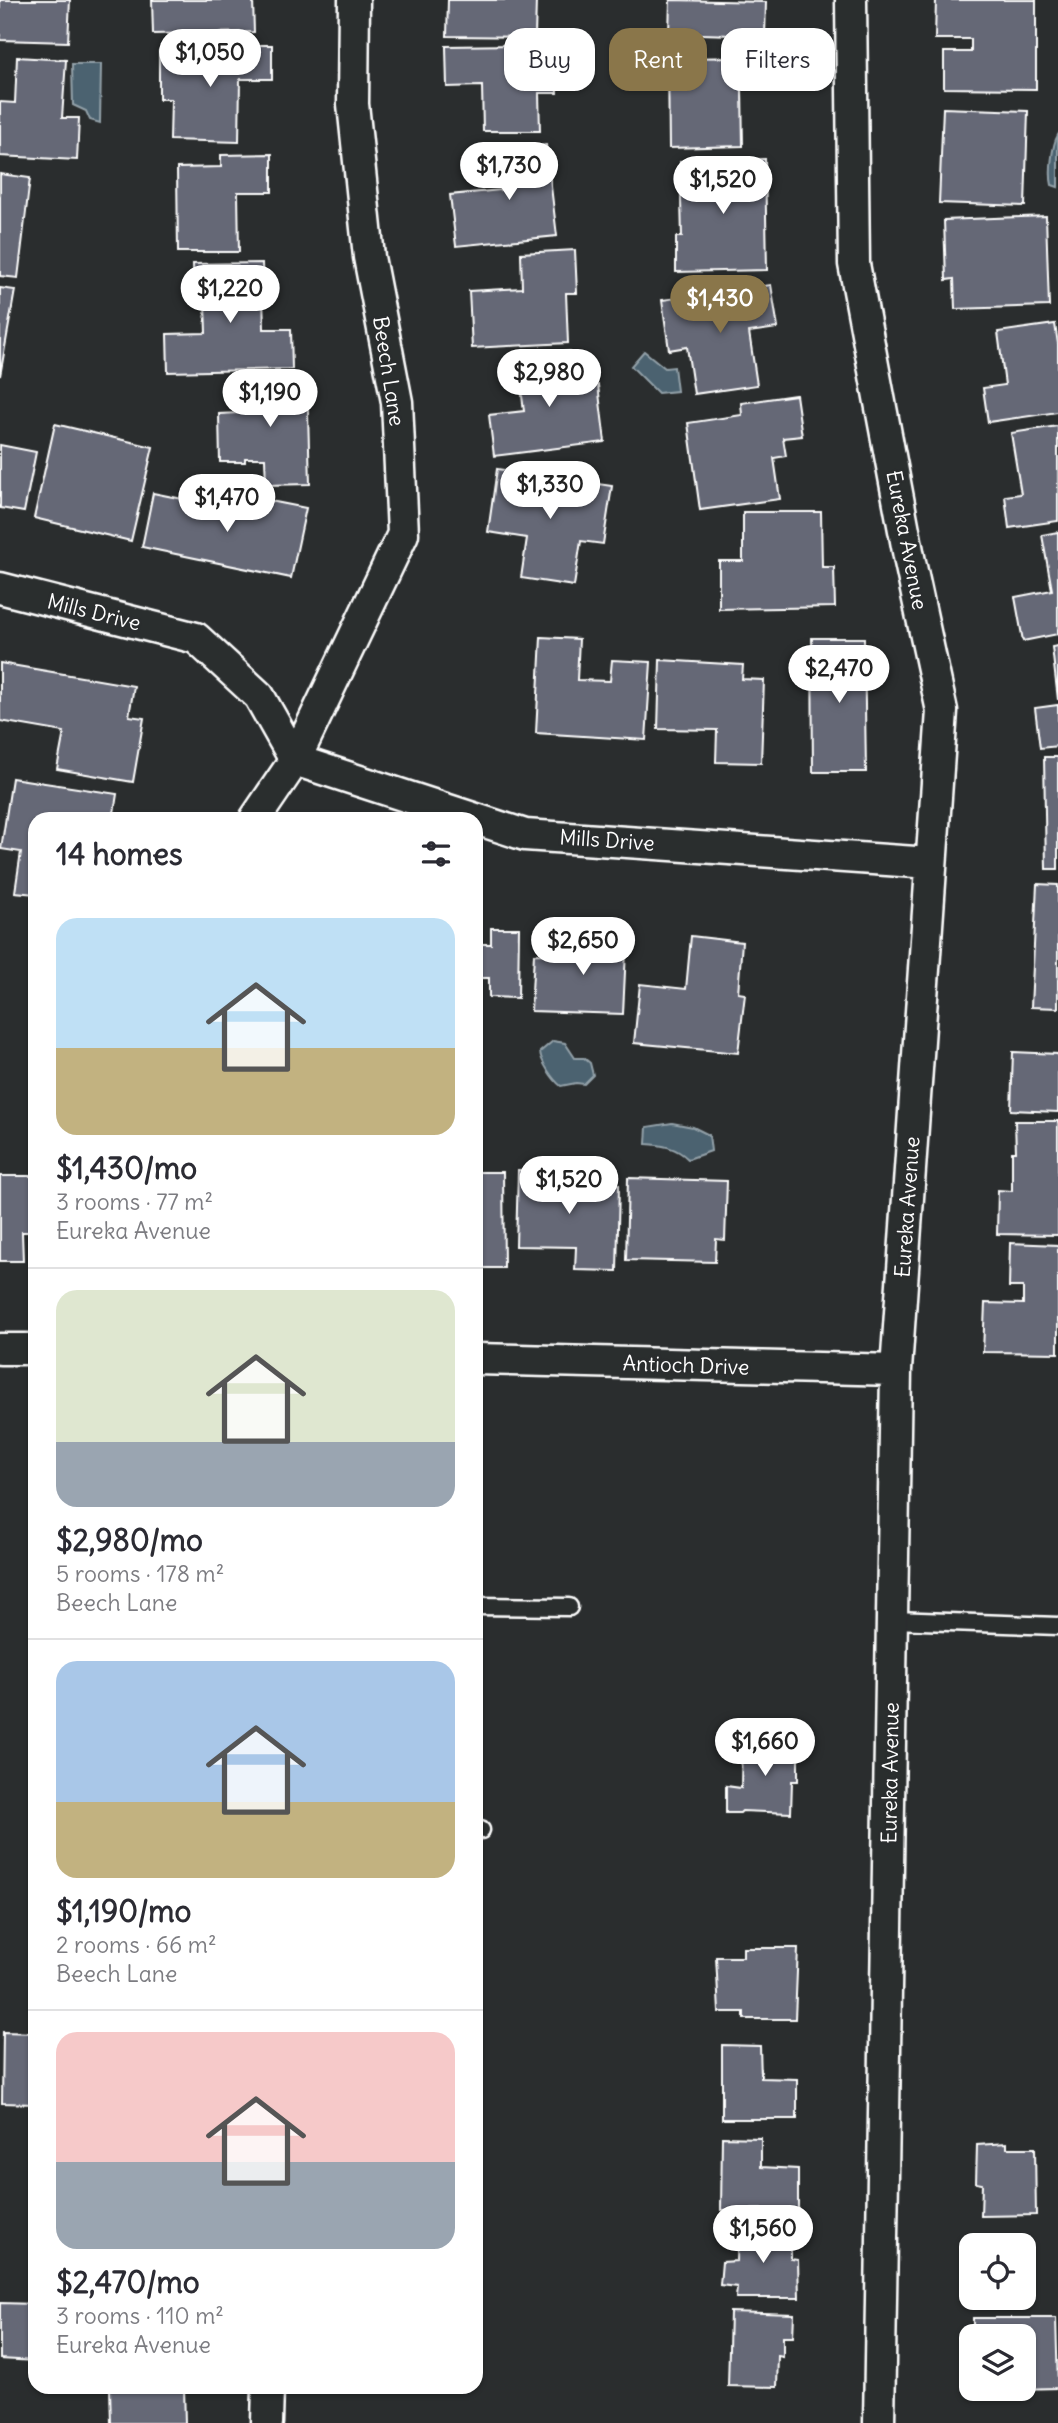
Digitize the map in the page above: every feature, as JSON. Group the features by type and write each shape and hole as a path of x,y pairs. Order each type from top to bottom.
{"street":[{"name":"Beech Lane","path":"295,760 403,534 397,402 369,257 353,104 354,0"},
{"name":"Eureka Avenue","path":"851,0 853,264 910,562 942,711 896,1370 879,2423"},
{"name":"Mills Drive","path":"0,588 195,638 258,696 295,760 454,812"},
{"path":"259,812 295,760"},
{"name":"Mills Drive","path":"483,821 525,835 930,863"},
{"path":"0,1349 28,1349"},
{"name":"Antioch Drive","path":"483,1359 896,1370"},
{"path":"267,2423 268,2394"}],"lane":[{"path":"483,1606 569,1607"},
{"path":"892,1620 1058,1626"}],"water":[{"path":"72,64 101,64 100,123 90,120 86,111 73,105"},
{"path":"1058,135 1058,187 1052,185 1051,174"},
{"path":"644,351 665,368 674,367 677,391 658,393 631,366"},
{"path":"553,1041 565,1043 575,1058 584,1058 590,1063 593,1075 584,1084 561,1086 551,1075 540,1052"},
{"path":"672,1123 693,1127 709,1135 711,1151 688,1159 669,1147 646,1144 647,1127"}],"building":[{"path":"0,0 70,0 68,42 0,40"},
{"path":"152,0 253,0 254,32 153,34"},
{"path":"448,0 536,0 535,28 504,28 504,37 447,36"},
{"path":"670,0 766,2 765,28 721,28 721,35 707,34 707,28 669,28"},
{"path":"936,0 1036,0 1036,89 944,88 944,52 971,52 971,39 935,39"},
{"path":"219,45 272,45 272,79 240,79 239,142 170,140 171,99 159,99 159,51 219,52"},
{"path":"504,45 504,91 557,91 539,93 540,131 483,131 482,86 447,87 446,46"},
{"path":"17,57 66,60 62,118 79,118 77,160 0,156 0,102 15,103"},
{"path":"721,57 721,91 742,91 743,146 669,148 668,91 707,91 707,58"},
{"path":"943,108 1028,111 1025,206 939,203"},
{"path":"546,145 557,236 456,246 450,195 500,190 496,151"},
{"path":"272,154 272,192 238,192 239,252 178,252 177,168 221,167 221,155"},
{"path":"765,159 767,270 676,272 676,237 682,237 680,161"},
{"path":"0,174 30,178 18,278 0,276"},
{"path":"1046,216 1049,306 955,309 954,279 946,280 944,220"},
{"path":"575,250 577,293 566,293 568,343 472,348 469,291 522,288 521,253"},
{"path":"262,263 264,329 291,329 292,369 168,372 167,334 206,333 205,302 194,302 193,264"},
{"path":"771,285 778,328 749,332 757,385 694,394 687,347 669,350 662,300"},
{"path":"0,288 15,290 0,376"},
{"path":"1055,324 1058,344 1058,412 988,422 983,388 1005,385 998,332"},
{"path":"570,351 575,388 598,385 605,442 494,456 489,415 524,411 517,357"},
{"path":"307,378 310,484 266,485 265,458 245,458 245,462 220,462 219,414 238,413 237,379"},
{"path":"796,395 802,436 783,438 786,456 774,458 780,499 700,510 688,423 742,415 741,403"},
{"path":"55,424 153,447 131,541 34,518"},
{"path":"1058,426 1058,521 1009,528 1005,496 1021,494 1011,433"},
{"path":"0,445 36,452 24,512 0,508"},
{"path":"497,469 612,486 603,544 581,541 574,586 521,578 527,538 488,532"},
{"path":"153,493 262,515 265,500 306,508 291,578 142,547"},
{"path":"743,512 821,512 822,567 834,567 835,607 719,609 719,561 743,561"},
{"path":"1058,532 1058,634 1023,641 1015,597 1052,590 1042,535"},
{"path":"541,637 579,639 577,680 610,681 612,660 651,662 646,740 536,733"},
{"path":"812,638 864,638 866,772 813,772"},
{"path":"1058,646 1058,700 1052,647"},
{"path":"660,660 743,665 742,679 764,680 761,763 716,762 717,730 658,729"},
{"path":"0,663 134,686 129,716 144,718 133,782 57,769 64,732 0,721"},
{"path":"1058,705 1058,746 1040,748 1035,708"},
{"path":"1044,757 1058,757 1058,869 1046,869"},
{"path":"12,778 117,794 114,812 28,812 28,893 15,892 21,852 1,849"},
{"path":"1037,884 1058,885 1058,1008 1031,1007"},
{"path":"491,928 519,928 518,998 489,997 489,978 483,978 483,944 491,944"},
{"path":"590,928 627,929 623,1014 531,1011 534,954 589,956"},
{"path":"691,936 742,942 738,993 745,994 738,1053 634,1043 640,984 686,989"},
{"path":"1013,1052 1058,1054 1058,1112 1011,1110"},
{"path":"1015,1121 1058,1121 1058,1235 997,1234 998,1190 1012,1191 1012,1152 1016,1152"},
{"path":"518,1170 588,1172 588,1184 619,1185 617,1271 575,1270 576,1247 516,1246"},
{"path":"483,1172 503,1172 504,1268 483,1268"},
{"path":"0,1176 28,1176 28,1232 22,1232 23,1261 0,1261"},
{"path":"628,1178 727,1181 725,1240 716,1239 715,1262 626,1260"},
{"path":"1010,1243 1058,1245 1058,1353 983,1352 985,1303 1023,1304 1023,1287 1009,1287"},
{"path":"742,1740 798,1741 798,1781 792,1781 791,1813 726,1813 726,1786 741,1788"},
{"path":"743,1948 798,1948 795,2019 744,2019 744,2012 719,2012 716,1957 743,1957"},
{"path":"3,2032 28,2033 28,2104 2,2103"},
{"path":"722,2045 760,2046 761,2078 797,2079 797,2119 722,2119"},
{"path":"722,2137 761,2138 761,2167 798,2169 798,2209 721,2210"},
{"path":"1007,2143 1007,2148 1035,2148 1036,2215 981,2216 982,2184 976,2183 977,2145"},
{"path":"738,2228 791,2228 791,2259 798,2260 799,2298 736,2298 737,2287 720,2285 722,2262 737,2261"},
{"path":"0,2303 28,2304 28,2361 0,2359"},
{"path":"730,2312 794,2314 793,2337 783,2337 783,2357 778,2356 777,2387 728,2386"},
{"path":"973,2318 1056,2318 1058,2388 1036,2389 1036,2324 973,2324"},
{"path":"110,2394 184,2394 185,2423 111,2423"}]}
